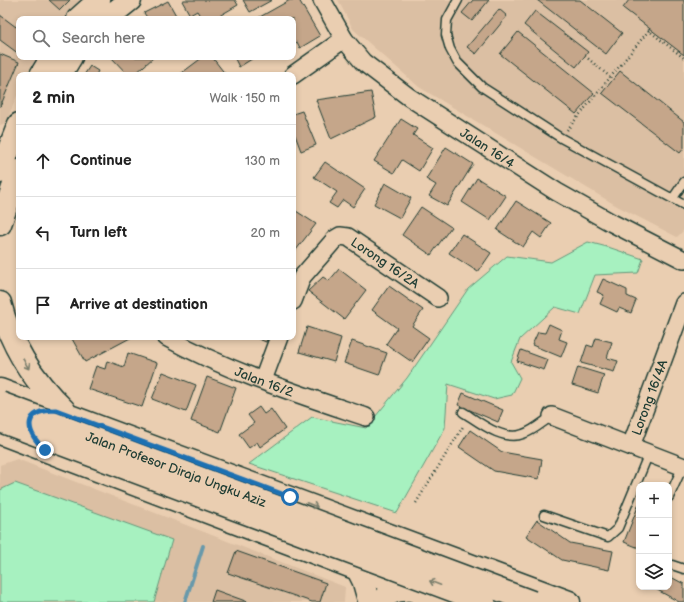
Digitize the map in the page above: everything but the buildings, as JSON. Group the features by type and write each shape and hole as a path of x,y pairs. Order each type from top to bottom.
{"main road":[{"path":"81,16 99,0"},
{"path":"110,16 130,0"},
{"path":"44,72 50,60"},
{"path":"62,72 69,60"},
{"path":"0,172 4,147 16,129"},
{"path":"0,224 16,179"},
{"path":"0,303 12,337 26,365 45,392 63,413"},
{"path":"0,390 569,602"},
{"name":"Jalan Profesor Diraja Ungku Aziz","path":"0,404 532,602"},
{"path":"45,450 35,440 30,432 30,421 36,414 43,410 63,413"},
{"name":"Jalan Profesor Diraja Ungku Aziz","path":"0,421 484,602"},
{"path":"0,433 444,602"}],"street":[{"name":"Jalan 16/4","path":"322,0 344,39 363,62 403,92 557,192 612,223 684,260"},
{"path":"296,73 344,39"},
{"name":"Lorong 16/2A","path":"296,293 302,277 335,239 340,236 348,237 438,298"},
{"name":"Lorong 16/4A","path":"631,446 684,302"},
{"name":"Jalan 16/2","path":"171,340 202,357 366,417"},
{"path":"263,380 278,340"},
{"path":"552,416 684,466"},
{"path":"357,569 363,581 369,602"},
{"path":"380,602 385,596 397,590 412,590"}],"lane":[{"path":"458,0 447,20 446,35 450,49 457,62 482,87 560,138 673,198 684,206"},
{"path":"673,198 684,182"},
{"path":"466,414 498,432 514,436 528,432 552,416"},
{"path":"544,515 608,537 618,528 635,496 649,453"},
{"path":"672,491 684,466"},
{"path":"672,565 684,569"}],"path":[{"path":"560,138 649,29 684,58"},
{"path":"585,56 610,77"},
{"path":"416,503 466,414"}],"shaded area":[{"path":"0,0 84,0 66,16 16,16 16,60 35,60 28,72 16,72 16,98 6,123 0,125"},
{"path":"338,0 684,0 684,230 677,237 617,206 419,87 353,29"},
{"path":"17,459 345,587 344,602 0,602 0,465"}],"green space":[{"path":"588,242 643,259 638,273 595,275 580,314 555,307 520,339 511,362 520,378 512,395 494,399 448,384 445,428 397,513 249,464 312,417 366,428 407,378 468,289 507,256 551,262"},
{"path":"15,483 172,540 154,602 0,602 0,490"}],"waterway":[{"path":"185,602 203,546"}],"route":[{"path":"45,450 35,440 30,432 30,421 36,414 43,410 56,410 290,497"}]}
